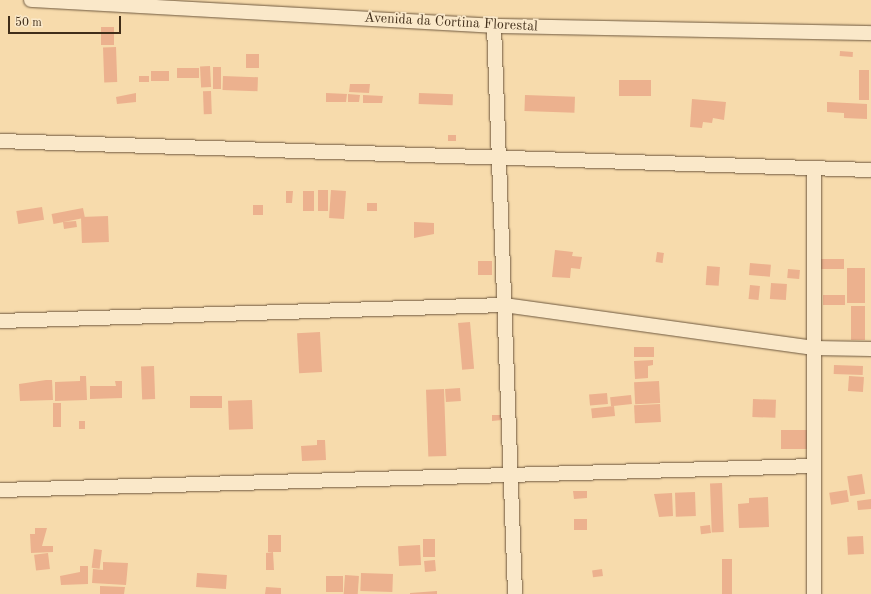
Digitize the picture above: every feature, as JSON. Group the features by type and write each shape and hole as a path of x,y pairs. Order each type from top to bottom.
{"street":[{"name":"Avenida da Cortina Florestal","path":"31,0 494,26 871,33"},
{"path":"494,26 515,594"},
{"path":"0,141 871,170"},
{"path":"814,168 814,594"},
{"path":"0,321 504,305 814,348 871,349"},
{"path":"0,490 510,473 814,466"}],"building":[{"path":"101,27 114,27 114,45 101,45"},
{"path":"103,47 116,47 117,82 104,82"},
{"path":"840,51 853,52 853,57 840,56"},
{"path":"246,54 259,54 259,68 246,68"},
{"path":"210,66 211,87 201,87 200,67"},
{"path":"213,67 221,67 221,89 213,89"},
{"path":"177,68 199,68 199,78 177,78"},
{"path":"859,70 869,70 869,100 859,100"},
{"path":"151,71 169,71 169,81 151,81"},
{"path":"139,76 149,76 149,82 139,82"},
{"path":"223,76 258,77 257,91 223,90"},
{"path":"619,80 651,80 651,96 619,96"},
{"path":"350,84 370,84 369,93 349,92"},
{"path":"203,91 211,91 212,114 204,114"},
{"path":"136,93 136,102 117,104 116,97"},
{"path":"326,93 347,94 346,102 326,102"},
{"path":"419,93 453,94 453,105 419,104"},
{"path":"348,94 360,95 359,102 348,102"},
{"path":"363,95 383,96 382,103 363,103"},
{"path":"525,95 575,97 574,113 524,111"},
{"path":"692,99 726,102 724,120 713,118 712,123 703,122 702,128 690,127"},
{"path":"827,102 867,104 867,119 844,118 844,113 827,112"},
{"path":"448,135 456,135 456,141 448,141"},
{"path":"318,190 328,190 328,211 318,211"},
{"path":"331,190 346,191 344,219 329,218"},
{"path":"286,191 293,191 292,203 286,203"},
{"path":"303,191 314,191 314,211 303,211"},
{"path":"367,203 377,203 377,211 367,211"},
{"path":"253,205 263,205 263,215 253,215"},
{"path":"42,207 44,220 18,224 16,211"},
{"path":"83,208 85,218 53,224 52,214"},
{"path":"108,216 109,242 82,243 81,217"},
{"path":"76,221 77,227 64,229 63,222"},
{"path":"414,222 434,223 434,234 414,238"},
{"path":"555,250 573,252 572,256 582,257 580,269 571,268 570,278 552,277"},
{"path":"657,252 664,253 663,263 656,262"},
{"path":"820,259 844,259 844,269 820,269"},
{"path":"478,261 492,261 492,275 478,275"},
{"path":"750,263 771,265 770,277 749,275"},
{"path":"707,266 720,267 719,286 706,285"},
{"path":"847,268 865,268 865,303 847,303"},
{"path":"788,269 800,270 799,279 787,278"},
{"path":"771,283 787,284 786,300 770,299"},
{"path":"750,285 760,286 758,300 749,299"},
{"path":"823,295 845,295 845,305 823,305"},
{"path":"851,306 865,306 865,340 851,340"},
{"path":"470,322 474,369 462,370 458,323"},
{"path":"320,332 322,372 299,373 297,333"},
{"path":"634,347 654,347 654,357 634,357"},
{"path":"653,360 653,365 648,366 648,378 635,379 634,361"},
{"path":"834,365 863,366 863,375 834,374"},
{"path":"141,366 154,366 155,399 142,399"},
{"path":"80,376 86,376 87,400 55,401 55,382 80,381"},
{"path":"849,376 864,377 863,392 848,391"},
{"path":"52,380 53,400 20,401 19,384"},
{"path":"115,381 122,381 122,398 90,399 90,386 116,386"},
{"path":"659,381 660,403 635,404 634,382"},
{"path":"460,388 461,401 446,402 445,389"},
{"path":"444,389 446,456 428,457 426,390"},
{"path":"607,393 608,404 590,406 589,395"},
{"path":"631,395 632,404 611,406 610,397"},
{"path":"190,396 222,396 222,408 190,408"},
{"path":"753,399 776,400 775,418 752,417"},
{"path":"252,400 253,429 229,430 228,401"},
{"path":"53,403 61,403 61,427 53,427"},
{"path":"660,404 661,422 635,423 634,405"},
{"path":"614,406 615,416 592,418 591,408"},
{"path":"492,415 502,415 502,420 492,421"},
{"path":"79,421 85,421 85,429 79,429"},
{"path":"781,430 807,430 807,449 781,449"},
{"path":"317,440 325,440 326,460 302,461 301,446 317,445"},
{"path":"862,474 865,494 850,496 847,476"},
{"path":"710,483 722,483 724,532 712,532"},
{"path":"847,490 849,502 831,505 829,493"},
{"path":"573,491 587,491 587,498 574,499"},
{"path":"695,492 696,516 676,517 675,493"},
{"path":"672,493 673,516 659,517 654,494"},
{"path":"768,497 769,527 739,528 738,504 749,503 749,498"},
{"path":"871,499 871,509 858,510 857,501"},
{"path":"574,519 587,519 587,530 574,530"},
{"path":"710,525 711,533 701,534 700,526"},
{"path":"35,528 47,528 42,546 53,546 53,552 31,553 30,534 35,534"},
{"path":"268,535 281,535 281,552 268,552"},
{"path":"863,536 864,554 848,555 847,537"},
{"path":"423,539 435,539 435,557 423,557"},
{"path":"420,545 421,565 399,566 398,546"},
{"path":"94,549 102,550 100,569 92,568"},
{"path":"273,552 274,570 266,570 266,553"},
{"path":"48,553 50,569 36,571 34,555"},
{"path":"722,559 732,559 732,594 722,594"},
{"path":"435,560 436,571 425,572 424,561"},
{"path":"103,562 128,563 126,585 92,583 93,569 103,570"},
{"path":"80,566 88,566 88,584 61,585 60,576 80,572"},
{"path":"602,569 603,576 593,577 592,570"},
{"path":"197,573 227,575 226,589 196,587"},
{"path":"361,573 393,574 392,592 360,591"},
{"path":"345,575 359,576 358,594 344,594"},
{"path":"326,576 343,576 343,592 326,592"},
{"path":"100,586 125,587 124,594 100,594"},
{"path":"266,587 281,588 281,594 265,594"},
{"path":"437,591 437,594 410,594 410,593"}]}
